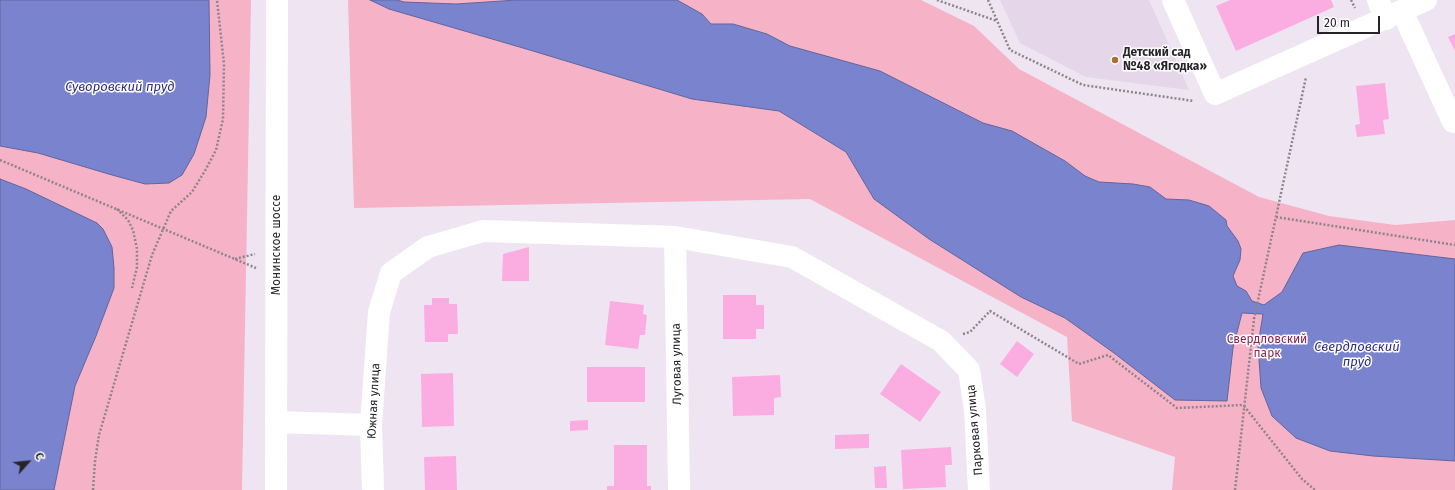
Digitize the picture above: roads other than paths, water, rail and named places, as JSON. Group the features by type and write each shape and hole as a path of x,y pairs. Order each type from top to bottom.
{"street":[{"name":"Монинское шоссе","path":"276,490 278,0"},
{"path":"1173,0 1215,94 1312,51 1388,10 1426,0"},
{"path":"1388,10 1453,122 1455,121"},
{"name":"Южная улица","path":"373,490 371,425 379,312 391,273 428,247 483,231 675,237 792,256 941,341 969,370"},
{"name":"Луговая улица","path":"675,237 679,490"},
{"name":"Парковая улица","path":"969,370 975,410 979,490"},
{"path":"276,422 371,425"}],"water":[{"name":"Суворовский пруд","path":"0,0 209,0 210,75 206,117 194,154 182,175 169,183 145,184 38,153 0,146"},
{"name":"Свердловский пруд","path":"370,0 397,0 404,2 456,4 517,0 677,0 702,14 711,24 733,24 767,34 790,46 880,71 983,123 1012,131 1065,161 1085,176 1099,182 1133,184 1150,187 1166,199 1189,200 1209,206 1226,220 1227,226 1238,241 1241,249 1240,260 1233,276 1237,286 1246,291 1252,301 1264,305 1282,292 1303,253 1339,245 1455,259 1455,461 1373,456 1330,451 1296,438 1272,416 1261,388 1258,345 1263,314 1242,313 1233,348 1227,401 1175,400 1114,353 1065,318 1021,297 929,239 874,199 846,152 779,111 692,99 389,9"},
{"path":"0,179 26,189 97,223 103,229 112,247 114,288 75,386 54,490 0,490"}],"place":[{"name":"Детский сад №48 «Ягодка»","path":"1115,60"}],"park label":[{"name":"Свердловский парк","path":"1267,347"}]}
